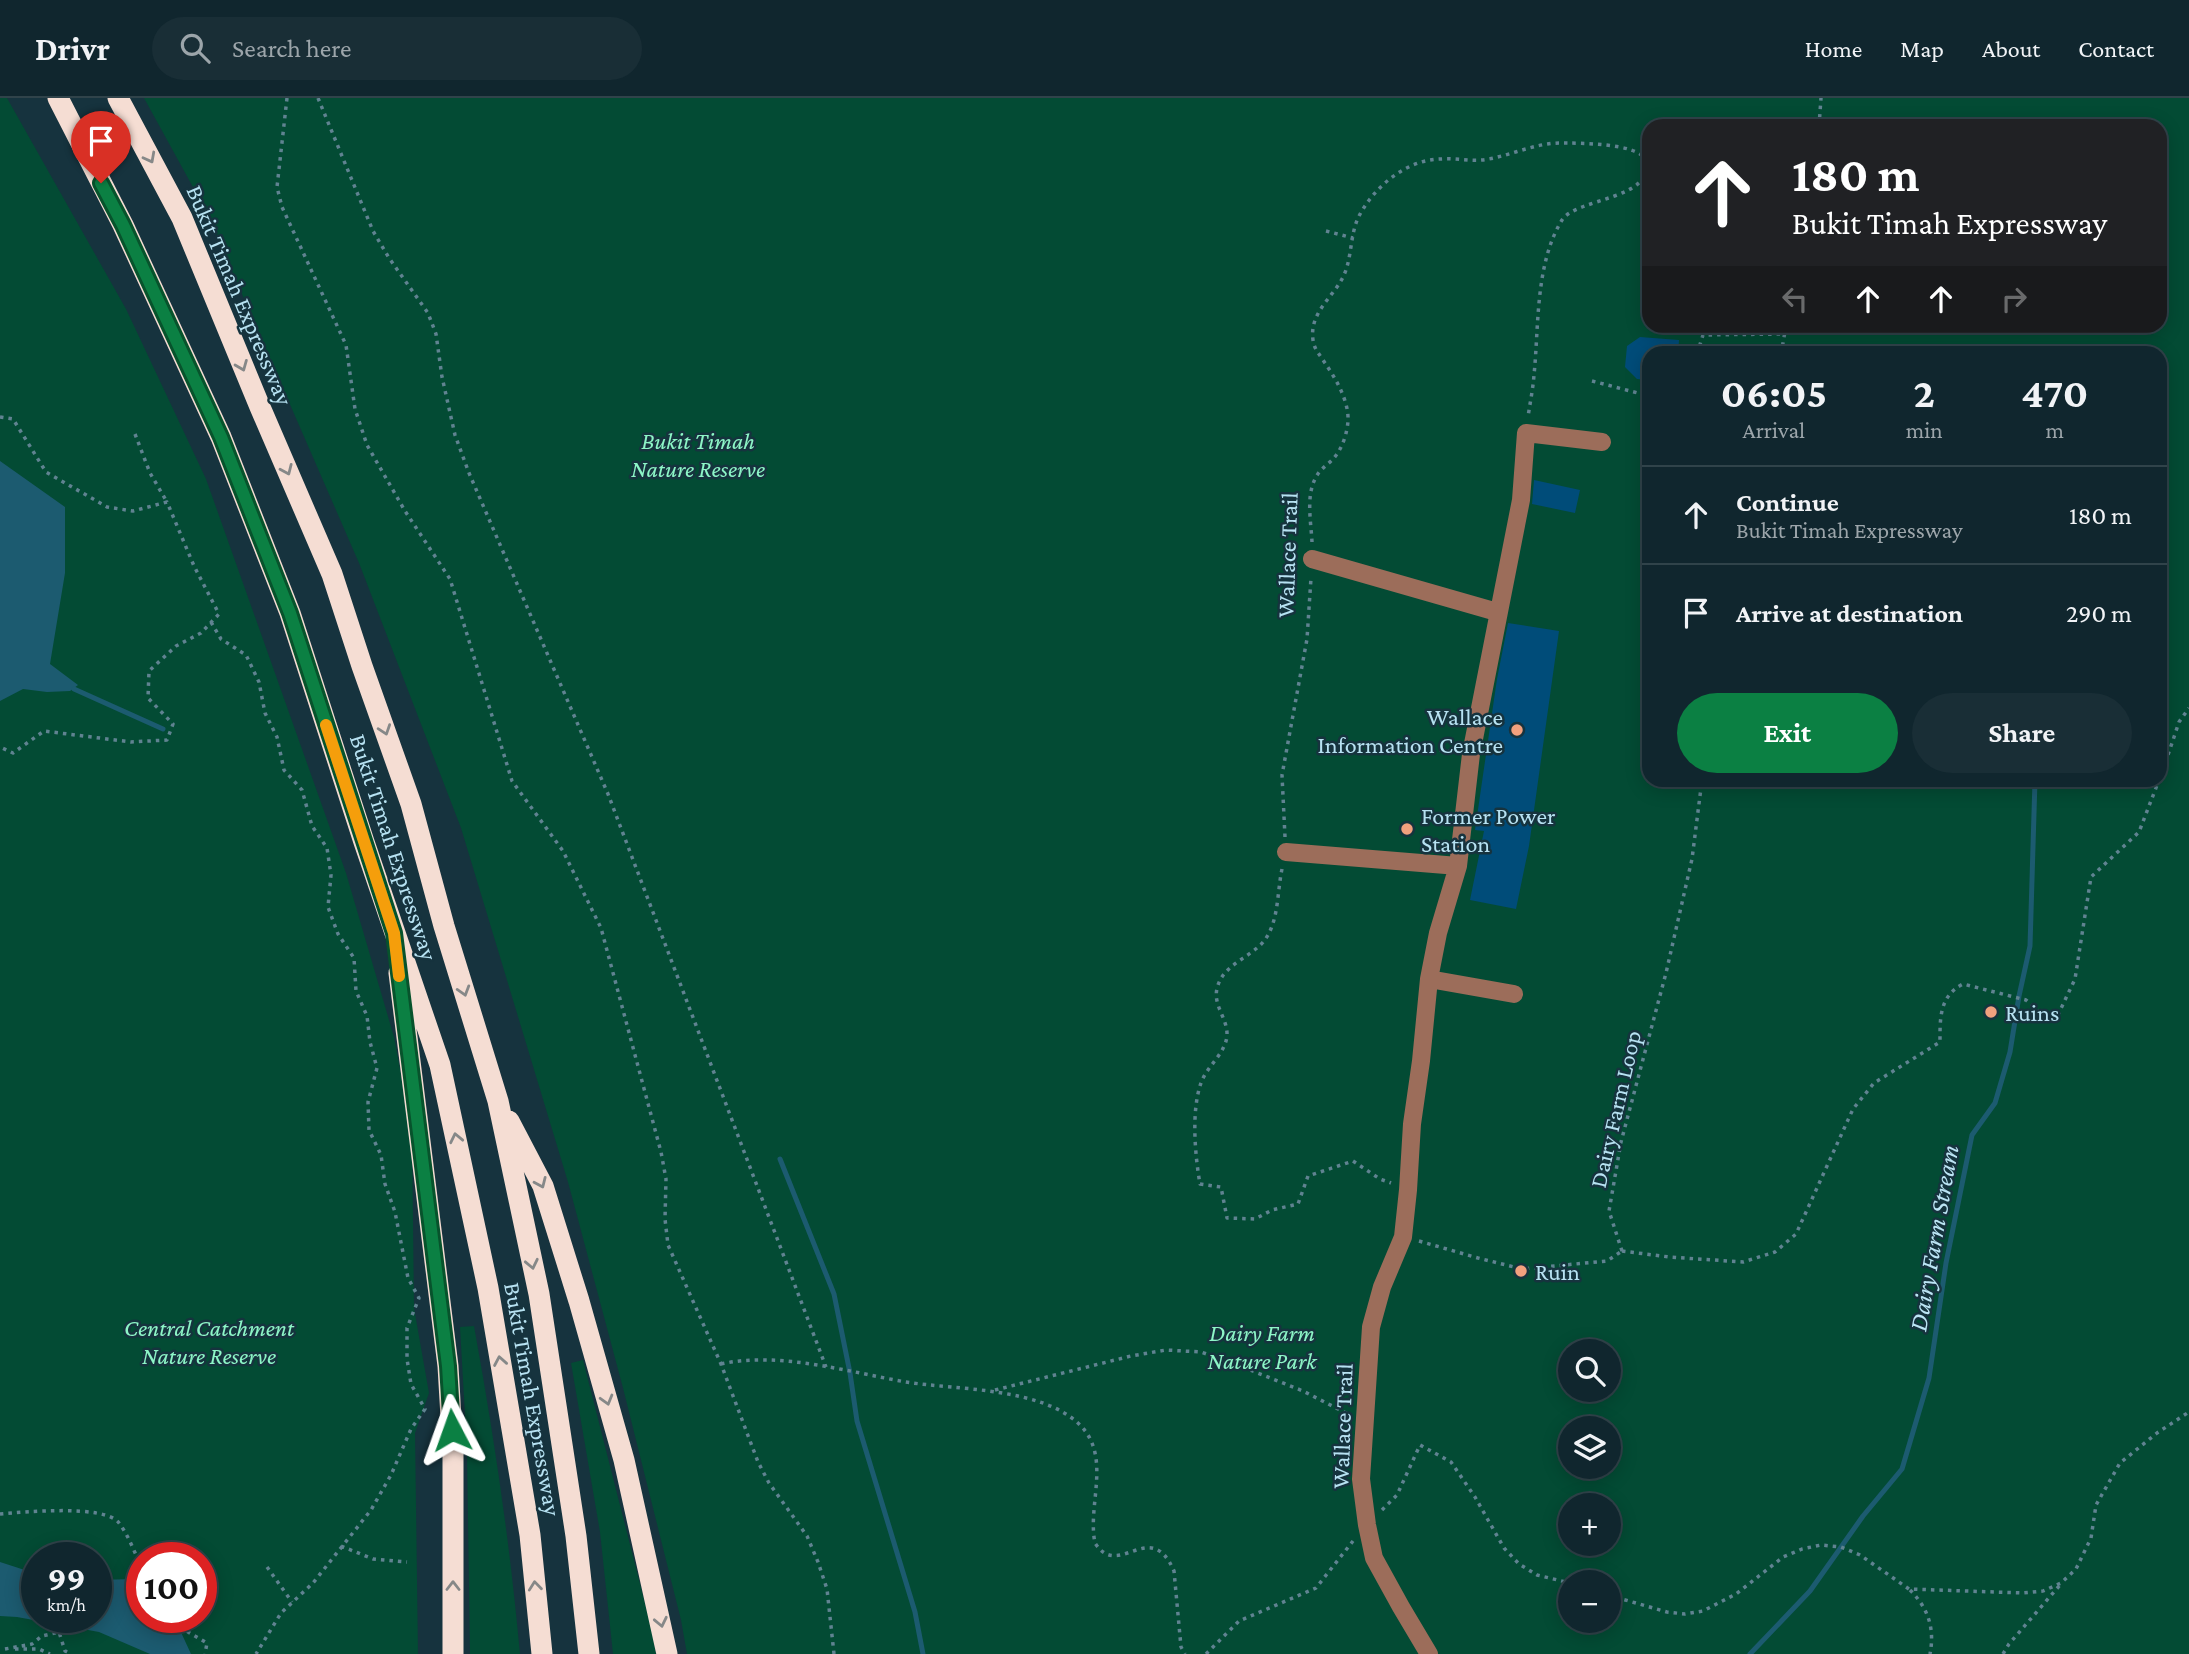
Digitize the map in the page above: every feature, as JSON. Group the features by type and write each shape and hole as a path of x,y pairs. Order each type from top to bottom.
{"highway":[{"name":"Bukit Timah Expressway","path":"58,98 123,225 221,437 290,613 440,1065 488,1288 530,1535 542,1654"},
{"name":"Bukit Timah Expressway","path":"118,98 182,218 332,574 411,804 444,926 498,1101 539,1294 576,1536 589,1654"},
{"path":"394,933 448,1366 453,1452 453,1654"},
{"path":"498,1101 543,1186 571,1276 624,1460 667,1654"}],"lane":[{"path":"1526,433 1602,442"},
{"name":"Wallace Trail","path":"1429,1654 1374,1558 1367,1525 1361,1479 1371,1327 1382,1287 1403,1237 1412,1125 1422,1060 1429,979 1438,933 1458,866 1471,754 1521,500 1526,433"},
{"path":"1312,559 1497,612"},
{"path":"1286,852 1458,866"},
{"path":"1429,979 1514,994"}],"path":[{"path":"287,98 277,187 282,207 346,345 355,409 367,445 405,511 450,579 512,781 563,851 601,928 661,1152 666,1179 665,1219 668,1245 721,1364 758,1462 769,1483 807,1536 818,1562 827,1590 834,1654"},
{"path":"318,98 373,231 429,313 436,334 455,435 469,473 608,794 825,1367"},
{"path":"1820,119 1821,98"},
{"name":"Wallace Trail","path":"1408,1190 1380,1180 1353,1161 1308,1176 1298,1204 1272,1210 1255,1219 1227,1218 1221,1187 1200,1184 1194,1146 1201,1083 1226,1044 1226,1026 1217,1007 1218,984 1224,974 1263,943 1271,930 1286,852 1282,775 1307,639 1312,559 1311,492 1315,478 1323,467 1335,458 1345,440 1348,420 1345,399 1317,353 1313,326 1317,313 1339,286 1347,268 1358,218 1392,176 1414,164 1437,159 1482,160 1554,143 1596,144 1642,155"},
{"name":"Wallace Trail","path":"1526,433 1534,376 1540,290 1544,267 1563,217 1571,211 1602,201 1637,184 1642,176"},
{"path":"1326,231 1353,238"},
{"path":"1700,346 1703,335 1785,334 1783,346"},
{"path":"1592,381 1642,393"},
{"path":"0,417 13,419 46,472 107,507 133,511 167,502"},
{"path":"0,747 13,753 44,731 131,742 167,740 173,724 148,698 149,671 176,646 201,633 219,614 194,566 167,502 150,473 135,434"},
{"path":"211,622 222,639 246,655 259,682 265,713 277,737 284,770 302,790 312,826 327,848 331,875 328,907 338,934 354,958 356,991 367,1016 377,1068 368,1102 369,1130 381,1155 385,1184 395,1212 408,1278 419,1298 407,1328 407,1359 411,1384 425,1409 411,1429 391,1475 371,1510 313,1583 281,1613 256,1654"},
{"path":"2167,757 2179,722 2189,708"},
{"path":"1389,743 1471,754"},
{"name":"Dairy Farm Loop","path":"1622,1251 1609,1211 1621,1142 1666,973 1692,859 1701,787"},
{"path":"1403,1237 1522,1269 1607,1261 1622,1251 1743,1262 1774,1252 1796,1234 1853,1109 1874,1083 1940,1042 1943,1004 1954,988 1963,984 2010,995 2026,1000 2045,1017 2056,1019 2075,979 2091,877 2139,832 2156,787"},
{"path":"993,1391 1130,1356 1166,1350 1201,1352 1303,1391 1365,1422"},
{"path":"721,1364 743,1359 825,1367 909,1382 993,1391 1045,1404 1064,1413 1081,1426 1094,1447 1098,1471 1094,1494 1096,1543 1100,1549 1112,1556 1120,1556 1145,1547 1155,1549 1170,1562 1174,1571 1181,1647 1185,1654"},
{"path":"2003,1654 2061,1583 2076,1569 2091,1538 2096,1505 2120,1463 2157,1433 2189,1412"},
{"path":"1206,1654 1239,1621 1316,1588 1367,1525 1397,1494 1420,1445 1451,1462 1504,1548 1519,1564 1537,1575 1558,1580"},
{"path":"0,1514 98,1512 118,1521 129,1542"},
{"path":"1621,1599 1667,1612 1685,1614 1703,1611 1736,1594 1783,1557 1821,1545 1841,1547 1860,1555 1918,1598 1927,1612 1932,1628 1930,1654"},
{"path":"341,1546 373,1559 407,1562"},
{"path":"267,1567 292,1602"},
{"path":"1909,1589 2023,1593 2043,1591 2061,1583"},
{"path":"2,1649 32,1644 42,1636 59,1632 65,1651 71,1654"},
{"path":"190,1633 207,1643 205,1654"},
{"path":"2,1649 39,1649 50,1654"}],"green space":[{"name":"Central Catchment Nature Reserve","path":"0,98 7,98 126,309 206,479 346,873 394,1037 412,1133 414,1308 429,1393 415,1433 418,1654 0,1654"},
{"path":"144,98 2189,98 2189,1654 687,1654 681,1620 623,1388 568,1182 461,828 359,563 205,209"},
{"path":"474,1326 501,1490 520,1654 470,1654 467,1450 460,1327"},
{"path":"583,1360 656,1654 613,1654 600,1532 571,1363"}],"water":[{"path":"0,461 65,507 65,573 50,664 78,685 70,691 23,689 0,701"},
{"path":"0,1562 21,1569 21,1618 0,1616"},
{"path":"126,1579 126,1633 181,1633 191,1654 150,1654 101,1633 112,1633 112,1580"}],"building":[{"path":"1640,337 1679,340 1679,346 1642,346 1642,379 1637,379 1625,367 1627,346"},
{"path":"1534,480 1580,490 1575,513 1532,504"},
{"name":"Wallace Information Centre","path":"1508,623 1559,631 1529,846 1516,909 1470,900 1484,831 1475,830"}],"waterway":[{"path":"74,689 163,729"},
{"name":"Dairy Farm Stream","path":"1750,1654 1810,1591 1863,1516 1902,1469 1929,1378 1946,1263 1972,1135 1995,1103 2010,1052 2030,946 2035,787"},
{"path":"780,1159 834,1294 857,1421 915,1612 923,1654"}],"slow traffic":[{"path":"326,725 394,933 399,976"}],"place":[{"name":"Wallace Information Centre","path":"1517,730"},
{"name":"Former Power Station","path":"1407,829"},
{"name":"Ruins","path":"1991,1012"},
{"name":"Ruin","path":"1521,1271"}],"route":[{"path":"101,183 221,437 290,613 394,933 448,1366 452,1430"}],"park label":[{"name":"Bukit Timah Nature Reserve","path":"698,454"},
{"name":"Dairy Farm Nature Park","path":"1262,1346"}]}
